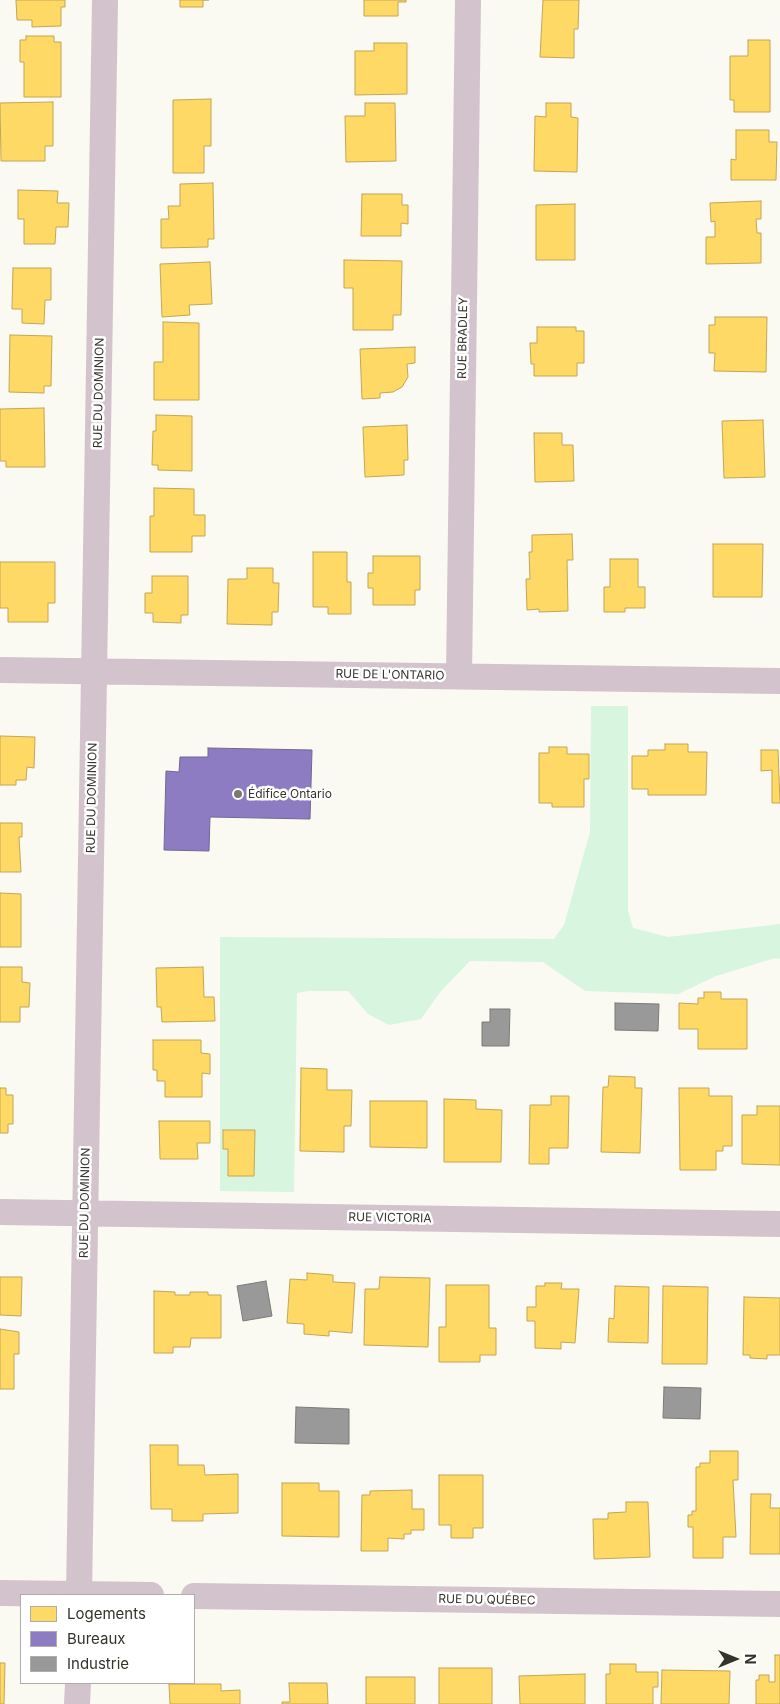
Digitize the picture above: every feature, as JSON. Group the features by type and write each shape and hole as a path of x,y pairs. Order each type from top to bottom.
{"street":[{"name":"RUE DU DOMINION","path":"79,1594 105,0"},
{"name":"RUE BRADLEY","path":"459,676 468,0"},
{"name":"RUE DE L'ONTARIO","path":"0,670 780,681"},
{"name":"RUE VICTORIA","path":"0,1212 780,1224"},
{"path":"0,1593 40,1594"},
{"name":"RUE DU QUÉBEC","path":"195,1596 780,1604"},
{"path":"77,1704 78,1684"}],"green space":[{"path":"591,706 628,706 628,911 633,928 668,937 780,924 780,959 775,958 716,976 678,994 585,991 543,962 470,961 441,991 421,1019 389,1025 368,1014 348,991 308,991 297,993 294,1192 220,1191 220,937 554,939 564,925 590,832"}],"building: Logements":[{"path":"16,0 65,0 65,7 61,7 61,26 32,27 32,20 17,20"},
{"path":"180,0 203,0 203,7 180,7"},
{"path":"364,0 406,0 406,2 398,2 398,16 364,16"},
{"path":"543,0 579,0 578,29 574,29 574,58 540,57"},
{"path":"26,36 54,36 54,42 61,42 61,97 24,97 24,62 20,62 20,40 26,40"},
{"path":"748,40 770,40 770,112 734,112 734,100 730,100 730,56 748,56"},
{"path":"374,43 407,43 407,94 355,95 355,51 374,51"},
{"path":"211,99 211,146 204,146 204,173 173,173 173,100"},
{"path":"53,102 53,146 45,146 45,161 1,161 0,103"},
{"path":"365,103 395,103 396,161 346,162 345,116 365,116"},
{"path":"546,103 571,103 571,117 578,118 577,172 534,171 535,116 546,117"},
{"path":"736,130 769,130 769,142 777,142 776,180 731,180 731,159 736,160"},
{"path":"213,183 214,239 208,239 208,247 161,248 161,219 169,219 168,206 180,206 180,184"},
{"path":"18,190 58,191 57,203 69,203 68,227 56,227 55,244 24,244 24,219 18,219"},
{"path":"362,194 402,194 402,205 408,205 408,224 401,223 401,236 361,236"},
{"path":"761,201 761,219 756,219 757,233 761,233 761,263 706,264 706,237 715,237 715,221 711,222 710,203"},
{"path":"575,204 575,260 536,260 536,205"},
{"path":"344,260 402,261 401,315 393,315 393,330 353,330 353,288 344,288"},
{"path":"210,262 212,304 189,305 190,315 162,317 160,264"},
{"path":"13,268 51,268 51,300 45,300 44,324 22,323 22,309 12,309"},
{"path":"715,317 767,317 766,372 714,371 715,353 709,353 709,325 715,325"},
{"path":"163,322 199,323 199,400 154,400 154,362 163,362"},
{"path":"537,327 576,327 576,331 584,331 584,363 577,363 577,376 534,376 534,364 531,364 530,343 537,343"},
{"path":"10,335 52,336 51,386 44,386 44,393 9,392"},
{"path":"415,347 415,363 407,364 408,377 402,387 393,392 380,393 380,398 362,399 360,349"},
{"path":"44,408 45,467 6,467 6,461 0,461 0,409"},
{"path":"156,415 192,416 192,471 158,470 158,465 152,465 153,431 156,431"},
{"path":"763,420 765,477 724,478 722,421"},
{"path":"407,425 408,460 404,460 404,475 365,477 363,427"},
{"path":"534,433 562,433 562,445 573,445 574,481 535,482"},
{"path":"154,488 194,489 194,515 205,515 205,536 192,536 192,552 150,552 150,516 154,516"},
{"path":"572,534 573,560 567,560 568,611 539,612 539,609 527,610 526,579 530,579 529,552 532,552 532,535"},
{"path":"713,544 763,544 762,597 713,597"},
{"path":"313,552 347,552 347,582 351,582 351,614 328,614 328,607 313,607"},
{"path":"373,556 420,556 420,590 415,590 415,605 373,605 373,588 368,588 368,573 373,573"},
{"path":"610,559 638,559 638,587 645,587 645,608 625,608 625,612 604,612 604,587 610,587"},
{"path":"0,562 55,562 55,603 48,603 48,622 8,622 8,608 0,608"},
{"path":"247,568 273,568 273,583 279,583 278,612 272,612 272,625 227,624 228,579 247,579"},
{"path":"152,576 188,576 188,615 181,615 181,623 153,622 153,613 145,613 145,593 152,593"},
{"path":"0,736 35,737 34,768 27,767 26,780 16,780 16,785 0,785"},
{"path":"665,744 688,744 688,752 707,752 706,795 648,795 648,789 632,789 632,756 648,756 648,750 665,750"},
{"path":"549,747 567,747 567,754 589,754 589,779 584,779 584,807 552,807 552,803 539,803 539,753 549,753"},
{"path":"761,750 778,750 780,803 772,803 772,770 761,771"},
{"path":"0,823 22,823 22,837 19,837 21,872 0,872"},
{"path":"0,893 21,894 21,947 0,947"},
{"path":"0,967 22,967 22,982 30,983 29,1007 20,1007 20,1022 0,1022"},
{"path":"203,967 204,997 214,997 215,1021 162,1022 161,1007 157,1007 156,968"},
{"path":"704,992 721,992 721,999 747,999 747,1049 698,1049 698,1029 679,1029 679,1003 698,1004 698,998 704,998"},
{"path":"153,1040 201,1040 201,1053 210,1054 210,1074 202,1073 202,1097 165,1097 165,1081 157,1081 157,1070 153,1070"},
{"path":"301,1068 327,1069 327,1090 352,1090 351,1126 344,1126 344,1152 300,1151"},
{"path":"609,1076 635,1077 635,1088 642,1088 640,1153 601,1152 603,1087 608,1087"},
{"path":"0,1088 6,1088 6,1095 13,1095 13,1124 8,1124 8,1133 0,1133"},
{"path":"679,1088 709,1088 709,1096 732,1096 732,1146 723,1146 723,1151 716,1151 716,1170 680,1170"},
{"path":"551,1096 569,1096 568,1148 549,1148 549,1164 529,1164 530,1105 551,1105"},
{"path":"444,1099 476,1100 476,1109 502,1110 501,1162 444,1162"},
{"path":"370,1101 427,1101 427,1148 370,1147"},
{"path":"757,1106 780,1106 780,1165 742,1164 742,1115 757,1115"},
{"path":"159,1121 210,1121 210,1143 197,1143 198,1159 160,1159"},
{"path":"223,1130 255,1130 254,1176 228,1176 228,1149 223,1149"},
{"path":"307,1273 333,1275 333,1282 355,1283 352,1333 329,1331 329,1336 304,1334 304,1324 287,1323 290,1279 307,1280"},
{"path":"0,1277 22,1277 21,1316 0,1315"},
{"path":"380,1277 430,1278 428,1347 364,1345 365,1289 379,1289"},
{"path":"545,1283 562,1283 561,1289 579,1289 575,1343 561,1342 561,1349 535,1348 535,1321 527,1321 527,1307 536,1307 536,1286 545,1286"},
{"path":"446,1285 489,1285 489,1328 496,1328 496,1355 480,1355 480,1362 439,1362 439,1327 446,1327"},
{"path":"615,1286 649,1287 648,1343 608,1342 609,1318 614,1319"},
{"path":"663,1286 708,1287 707,1364 662,1364"},
{"path":"154,1291 175,1292 175,1295 190,1295 190,1292 208,1292 208,1295 221,1295 221,1338 191,1338 190,1347 173,1347 173,1353 154,1353"},
{"path":"744,1297 780,1298 780,1355 767,1355 767,1359 750,1358 750,1355 743,1355"},
{"path":"0,1329 19,1332 19,1354 14,1354 14,1389 0,1389"},
{"path":"150,1445 178,1445 178,1465 204,1465 205,1475 238,1474 238,1513 203,1514 203,1521 172,1521 172,1509 151,1509"},
{"path":"710,1451 738,1451 738,1480 733,1480 736,1537 723,1537 723,1558 693,1558 693,1527 688,1527 688,1515 692,1515 692,1511 696,1511 696,1467 700,1467 700,1463 710,1463"},
{"path":"439,1475 483,1475 483,1528 473,1528 473,1538 451,1538 451,1525 439,1525"},
{"path":"282,1483 319,1483 319,1491 339,1491 339,1537 282,1536"},
{"path":"412,1490 412,1509 424,1509 424,1530 411,1530 411,1534 404,1534 404,1539 388,1538 388,1551 361,1551 362,1495 370,1495 370,1491"},
{"path":"751,1494 771,1494 770,1508 780,1508 780,1554 750,1554"},
{"path":"626,1502 648,1502 650,1557 594,1559 593,1519 608,1519 608,1513 626,1512"},
{"path":"775,1655 780,1655 780,1704 756,1704 756,1680 759,1680 759,1675 769,1675 769,1682 775,1682"},
{"path":"0,1663 5,1663 4,1704 0,1704"},
{"path":"610,1664 636,1664 636,1672 658,1672 658,1687 653,1687 653,1704 606,1704 606,1674 610,1674"},
{"path":"439,1668 492,1668 492,1704 439,1704"},
{"path":"662,1670 730,1671 729,1704 661,1704"},
{"path":"585,1674 585,1704 520,1704 519,1676"},
{"path":"366,1677 415,1677 415,1704 366,1704"},
{"path":"289,1683 327,1683 328,1704 282,1704 282,1702 290,1702"},
{"path":"169,1684 221,1684 221,1691 240,1690 240,1704 170,1704"}],"building: Bureaux":[{"name":"Édifice Ontario","path":"208,748 312,750 310,819 210,817 209,851 164,850 166,771 179,772 180,757 208,757"}],"building: Industrie":[{"path":"615,1003 659,1004 658,1031 615,1030"},
{"path":"490,1009 510,1009 509,1046 482,1046 482,1022 490,1022"},
{"path":"266,1281 272,1316 243,1321 237,1286"},
{"path":"664,1387 701,1388 700,1419 663,1418"},
{"path":"296,1407 349,1409 349,1444 295,1443"}],"place":[{"name":"Édifice Ontario","path":"238,794"}]}
